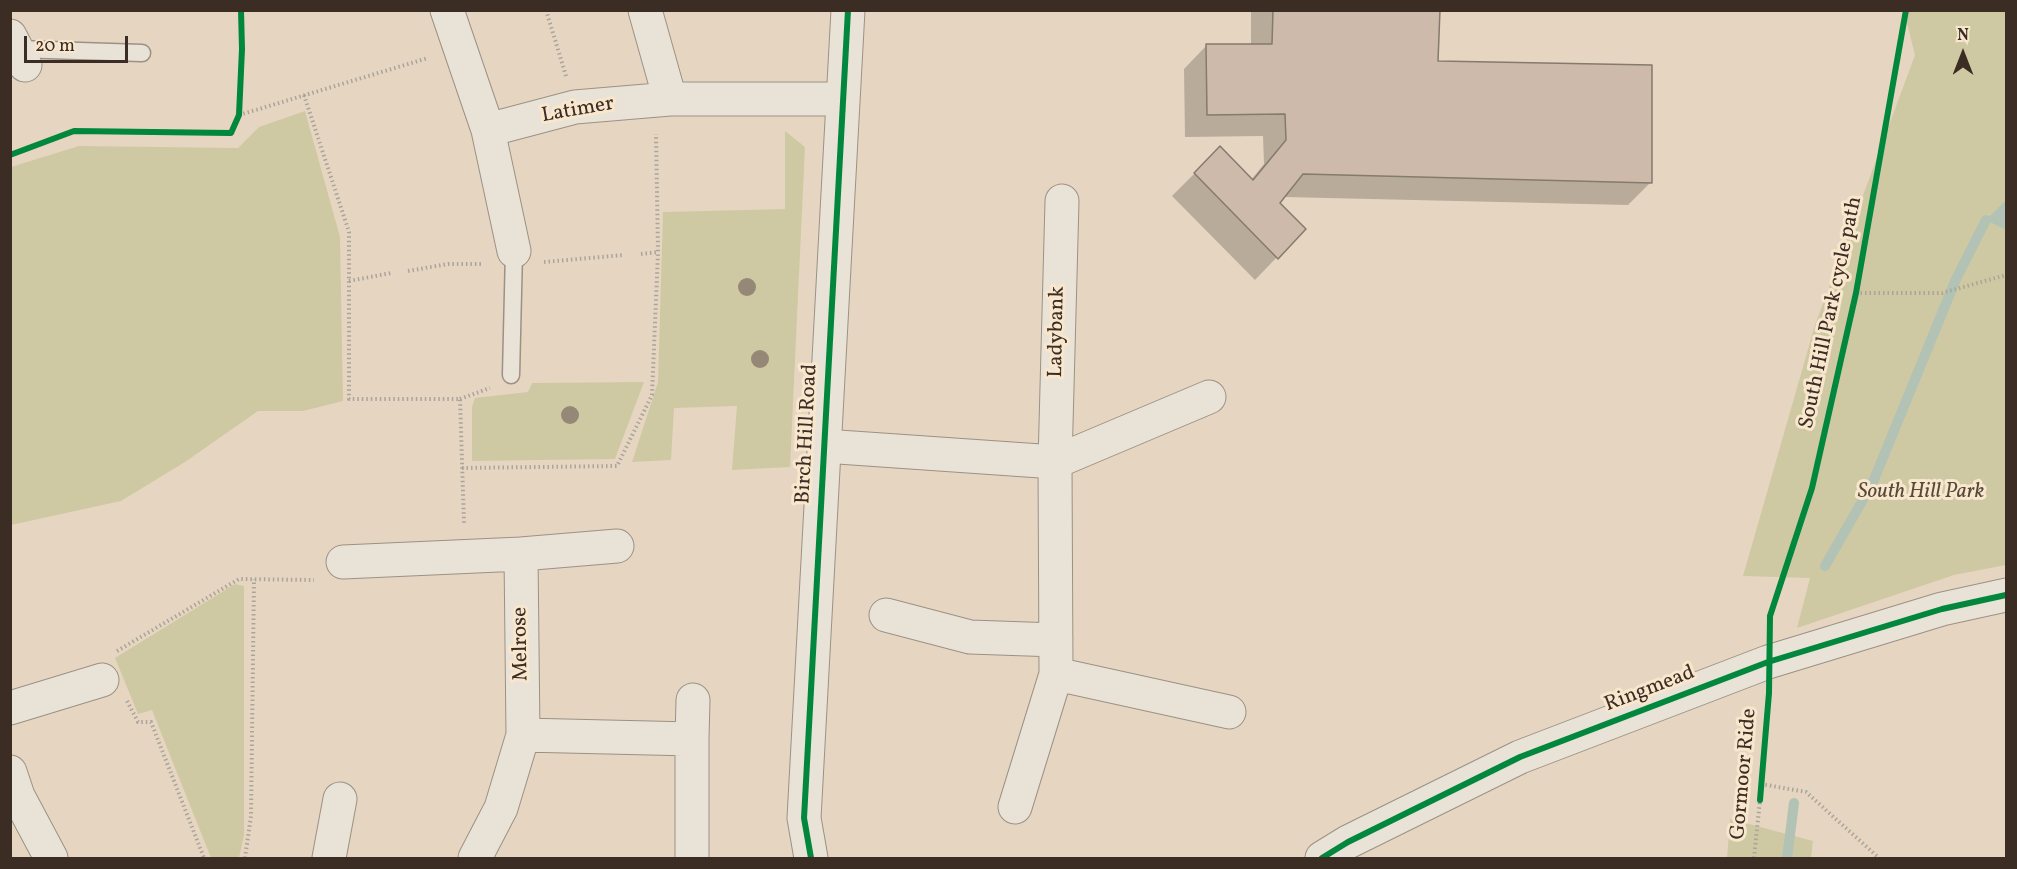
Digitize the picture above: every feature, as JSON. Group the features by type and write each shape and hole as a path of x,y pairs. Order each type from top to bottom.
{"street":[{"path":"447,10 488,130 514,251"},
{"path":"645,10 662,100"},
{"name":"Birch Hill Road","path":"811,858 804,818 848,10"},
{"name":"Latimer","path":"488,130 575,107 662,100 842,99"},
{"name":"Ladybank","path":"1015,807 1056,674 1055,462 1062,201"},
{"path":"824,446 1055,462 1209,397"},
{"path":"343,562 521,554 617,546"},
{"name":"Melrose","path":"475,858 501,808 523,735 521,554"},
{"name":"Ringmead","path":"1342,853 1520,758 1768,662 1942,609 2007,595"},
{"path":"886,615 970,637 1056,640"},
{"path":"1056,674 1229,712"},
{"path":"10,708 113,675"},
{"path":"692,858 693,700"},
{"path":"523,735 692,739"},
{"path":"10,772 18,796 51,858"},
{"path":"329,858 340,799"}],"lane":[{"path":"17,50 142,53"},
{"path":"510,375 514,251"}],"path":[{"path":"546,10 575,107"},
{"path":"239,115 459,49"},
{"path":"304,95 349,232 348,399 460,399 487,390 510,375"},
{"path":"462,468 617,466 652,395 662,100"},
{"path":"235,124 240,104"},
{"path":"11,154 21,151"},
{"path":"641,254 658,252"},
{"path":"348,281 391,273"},
{"path":"1856,293 1942,293 2007,275"},
{"path":"460,399 465,556"},
{"path":"204,858 151,722 138,722 113,675 239,579 329,580 343,562"},
{"path":"245,858 251,816 254,579"},
{"path":"1761,784 1806,792 1879,858"}],"green space":[{"name":"South Hill Park","path":"1904,11 2006,11 2006,565 1954,575 1797,628 1810,578 1743,576 1815,325 1915,55"},
{"path":"305,111 340,237 343,401 303,411 258,411 185,462 121,501 11,525 11,167 79,146 238,148 259,127"},
{"path":"785,131 805,147 790,467 732,470 737,406 674,408 671,460 632,462 658,382 663,212 785,209"},
{"path":"644,382 615,459 472,461 472,407 475,398 528,392 532,383"},
{"path":"235,584 244,586 244,835 239,858 211,858 152,710 138,714 115,658"},
{"path":"1730,819 1813,841 1811,858 1727,858"}],"shaded area":[{"path":"2006,200 2006,230 1986,220"}],"building":[{"path":"1273,10 1440,10 1438,61 1652,65 1652,183 1303,174 1280,203 1306,229 1278,259 1194,173 1220,146 1253,180 1286,140 1285,114 1207,115 1206,44 1272,44"}],"waterway":[{"path":"1825,566 1873,482 1956,279 1986,220"},
{"path":"1787,858 1794,803"}],"cycle path":[{"path":"10,155 74,131 231,133 239,115 241,10"},
{"path":"811,858 804,818 848,10"},
{"name":"South Hill Park cycle path","path":"1760,800 1769,693 1770,616 1812,488 1856,293 1906,10"},
{"path":"1322,858 1348,842 1520,757 1768,662 1942,609 2006,595"}]}
